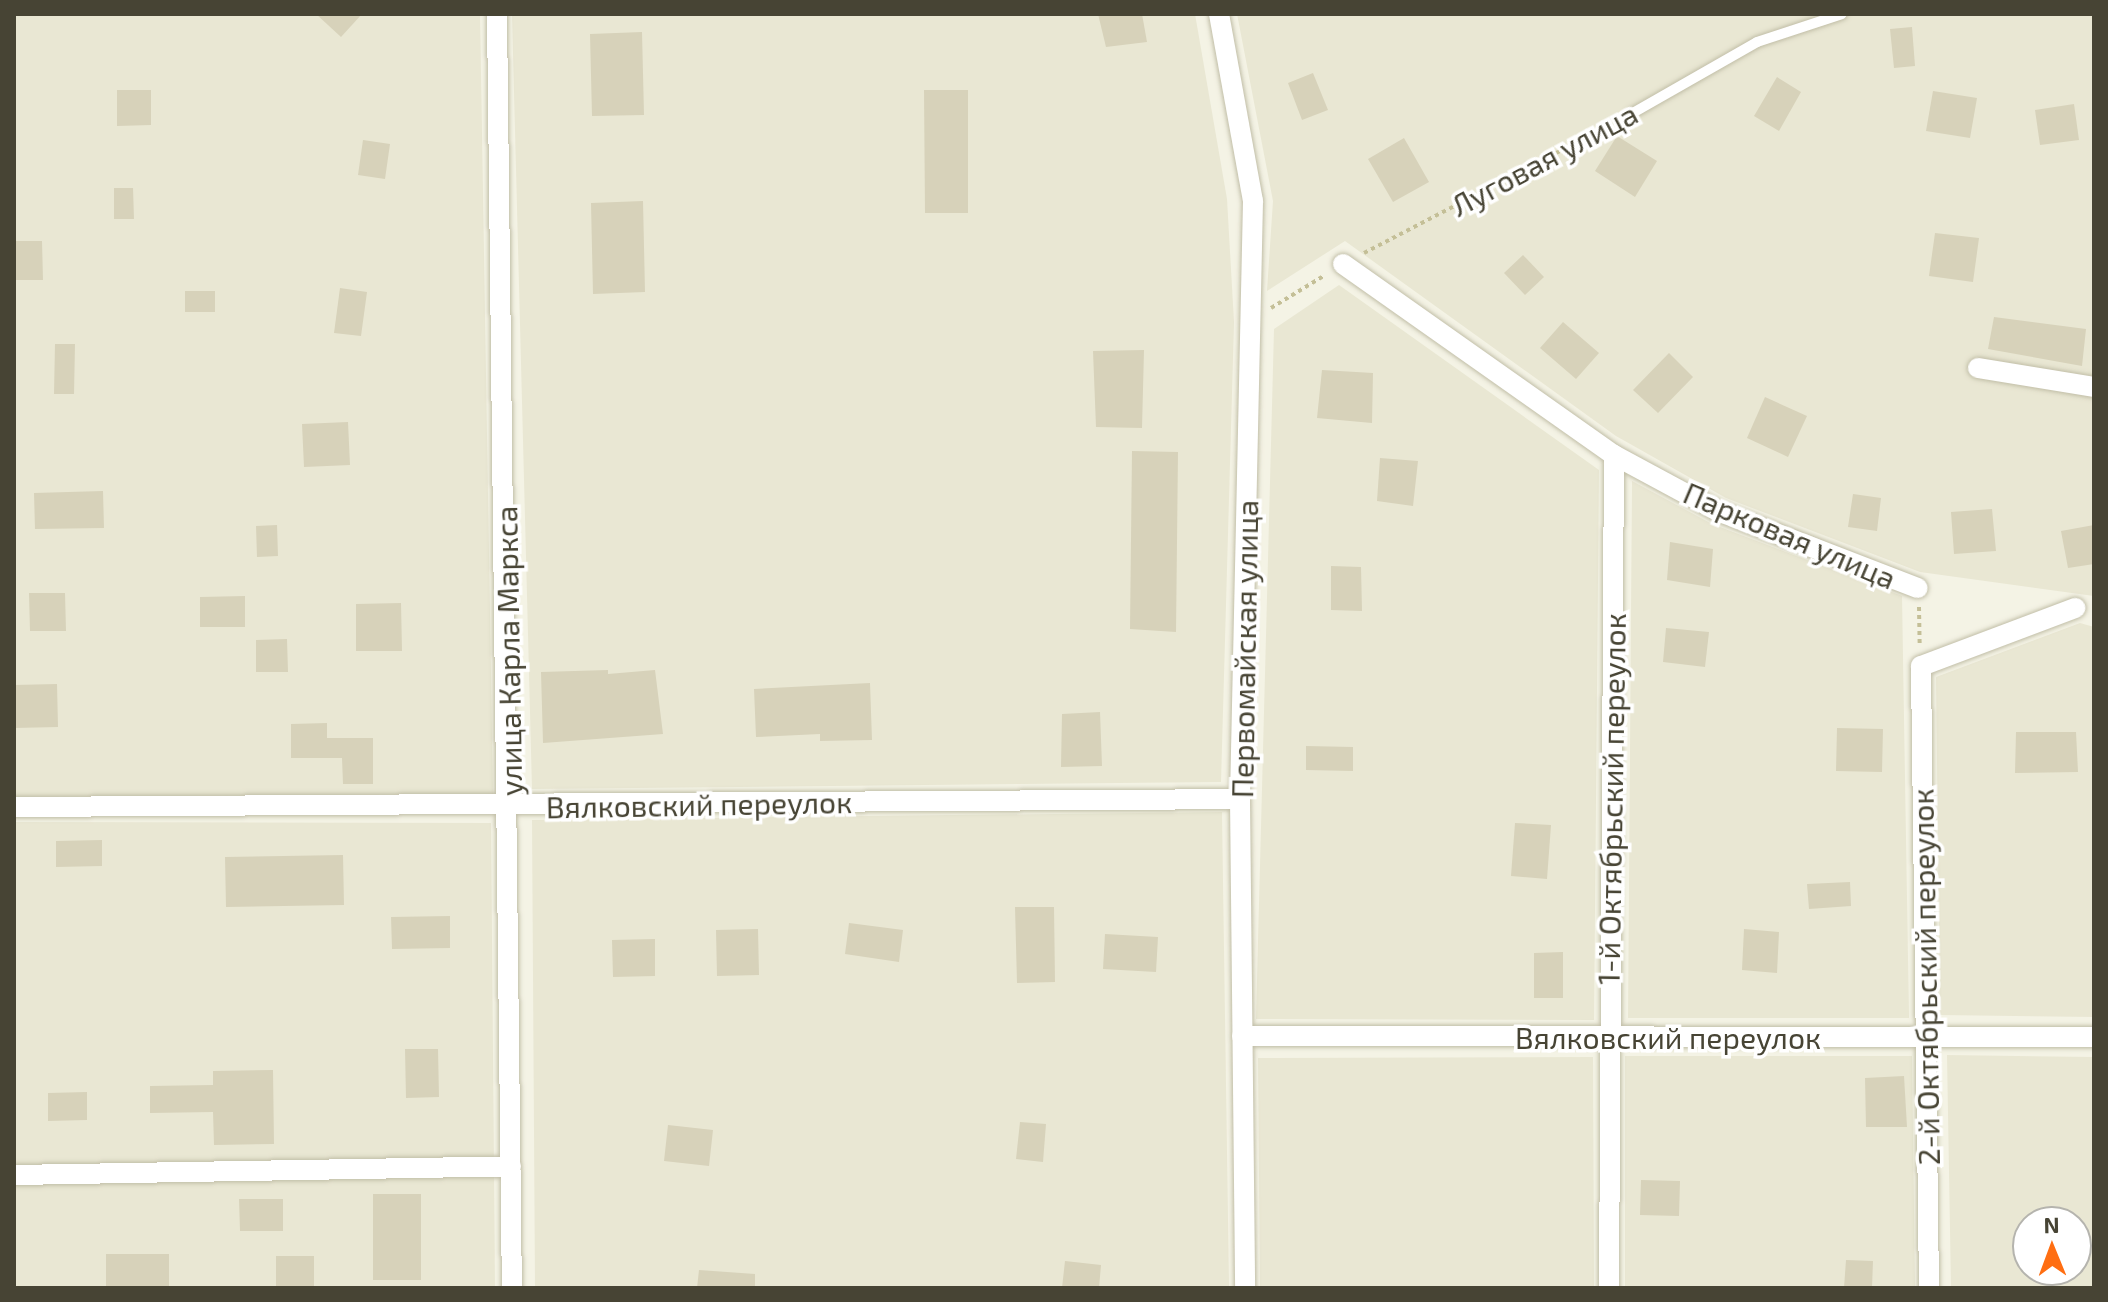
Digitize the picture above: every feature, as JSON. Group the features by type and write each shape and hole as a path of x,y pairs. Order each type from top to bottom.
{"street":[{"name":"улица Карла Маркса","path":"497,14 510,807 512,1288"},
{"name":"Первомайская улица","path":"1219,14 1253,201 1253,319 1240,799 1245,1288"},
{"name":"Парковая улица","path":"1343,264 1614,455 1718,511 1918,588"},
{"path":"1978,368 2094,387"},
{"name":"1-й Октябрьский переулок","path":"1609,1288 1608,1037 1614,455"},
{"path":"1921,666 2075,608"},
{"name":"2-й Октябрьский переулок","path":"1921,666 1929,1288"},
{"name":"Вялковский переулок","path":"14,807 510,807 1240,799"},
{"name":"Вялковский переулок","path":"1242,1036 2094,1037"},
{"path":"14,1175 511,1166"}],"lane":[{"name":"Луговая улица","path":"1631,114 1757,42 1842,14"}],"path":[{"name":"Луговая улица","path":"1253,319 1343,264 1531,170 1631,114"},
{"name":"Парковая улица","path":"1918,588 1921,666"}],"shaded area":[{"path":"14,14 480,14 493,794 14,797"},
{"path":"512,14 1195,14 1227,199 1234,322 1221,782 532,789"},
{"path":"1237,14 2094,14 2094,596 1920,572 1726,498 1616,436 1345,241 1267,291 1273,201"},
{"path":"1339,285 1599,470 1594,1020 1256,1019 1274,329"},
{"path":"1632,481 1712,524 1902,596 1909,1018 1628,1018"},
{"path":"2080,623 2094,627 2094,1017 1940,1015 1936,677"},
{"path":"1222,812 1229,1288 535,1288 532,820"},
{"path":"14,822 491,823 495,1288 14,1288"},
{"path":"1947,1055 2094,1057 2094,1288 1951,1288"},
{"path":"1625,1056 1912,1056 1915,1288 1625,1288"},
{"path":"1593,1057 1594,1288 1260,1288 1258,1058"}],"building":[{"path":"316,14 362,14 341,37"},
{"path":"1098,14 1142,14 1147,42 1106,47"},
{"path":"1912,27 1915,66 1894,68 1890,29"},
{"path":"642,32 644,115 592,116 590,34"},
{"path":"1313,73 1328,110 1302,120 1288,83"},
{"path":"1777,77 1801,92 1779,131 1754,116"},
{"path":"117,90 151,90 151,125 117,126"},
{"path":"924,90 968,90 968,213 925,213"},
{"path":"1933,91 1977,98 1970,138 1926,131"},
{"path":"2074,104 2079,140 2040,145 2035,110"},
{"path":"1617,136 1657,161 1635,197 1595,171"},
{"path":"1404,138 1429,182 1393,202 1368,159"},
{"path":"363,140 390,144 385,179 358,175"},
{"path":"114,188 133,188 134,219 114,219"},
{"path":"643,201 645,292 593,294 591,203"},
{"path":"1935,233 1979,238 1973,282 1929,276"},
{"path":"14,241 42,241 43,280 14,280"},
{"path":"1523,255 1544,277 1525,295 1504,273"},
{"path":"340,288 367,292 361,336 334,333"},
{"path":"185,291 215,291 215,312 185,312"},
{"path":"1994,317 2086,329 2082,366 1988,349"},
{"path":"1563,322 1599,353 1576,379 1540,348"},
{"path":"55,344 75,344 74,394 54,394"},
{"path":"1144,350 1142,428 1096,427 1093,351"},
{"path":"1669,353 1693,377 1658,413 1633,390"},
{"path":"1322,370 1373,373 1372,423 1317,418"},
{"path":"1765,397 1807,416 1788,457 1747,438"},
{"path":"348,422 350,465 304,467 302,424"},
{"path":"1132,451 1178,452 1176,632 1130,629"},
{"path":"1380,458 1418,461 1413,506 1377,501"},
{"path":"103,491 104,528 35,529 34,493"},
{"path":"1853,494 1881,498 1877,531 1848,527"},
{"path":"1992,509 1996,551 1954,554 1951,512"},
{"path":"277,525 278,556 257,557 256,526"},
{"path":"2094,525 2094,564 2068,568 2061,531"},
{"path":"1670,542 1713,549 1710,587 1667,580"},
{"path":"1331,566 1361,567 1362,611 1331,610"},
{"path":"29,593 65,593 66,631 30,631"},
{"path":"245,596 245,627 200,627 200,597"},
{"path":"401,603 402,651 356,651 356,604"},
{"path":"1666,628 1709,632 1705,667 1663,662"},
{"path":"287,639 288,672 256,672 256,640"},
{"path":"608,670 608,674 655,670 663,734 543,743 541,672"},
{"path":"870,683 872,740 820,741 820,734 756,737 754,689"},
{"path":"57,684 58,727 14,728 14,685"},
{"path":"1100,712 1102,766 1061,767 1062,714"},
{"path":"327,723 327,738 373,738 373,784 343,784 342,758 291,758 291,724"},
{"path":"1837,728 1883,729 1882,772 1836,771"},
{"path":"2016,732 2076,732 2078,772 2015,773"},
{"path":"1306,746 1353,747 1353,771 1306,770"},
{"path":"1515,823 1551,825 1547,879 1511,876"},
{"path":"102,840 102,866 56,867 56,841"},
{"path":"343,855 344,905 226,907 225,857"},
{"path":"1850,882 1851,906 1809,909 1807,884"},
{"path":"1015,907 1054,907 1055,982 1017,983"},
{"path":"450,916 450,948 392,949 391,917"},
{"path":"849,923 903,930 899,962 845,954"},
{"path":"758,929 759,975 717,976 716,930"},
{"path":"1744,929 1779,932 1777,973 1742,970"},
{"path":"1105,934 1158,937 1156,972 1103,969"},
{"path":"655,939 655,976 613,977 612,940"},
{"path":"1563,952 1563,998 1534,998 1534,953"},
{"path":"405,1049 438,1049 439,1097 406,1098"},
{"path":"273,1070 274,1144 214,1145 213,1112 150,1113 150,1086 213,1085 213,1071"},
{"path":"1904,1076 1907,1127 1866,1127 1865,1078"},
{"path":"87,1092 87,1120 48,1121 48,1093"},
{"path":"1020,1122 1046,1124 1043,1162 1016,1159"},
{"path":"668,1125 713,1130 709,1166 664,1161"},
{"path":"1641,1180 1680,1181 1679,1216 1640,1215"},
{"path":"373,1194 421,1194 421,1280 373,1280"},
{"path":"239,1199 283,1199 283,1231 240,1231"},
{"path":"106,1254 169,1254 169,1288 106,1288"},
{"path":"276,1256 314,1256 314,1288 276,1288"},
{"path":"1846,1260 1873,1261 1872,1288 1844,1288"},
{"path":"1065,1261 1101,1265 1099,1288 1062,1288"},
{"path":"699,1270 755,1274 755,1288 697,1288"}]}
